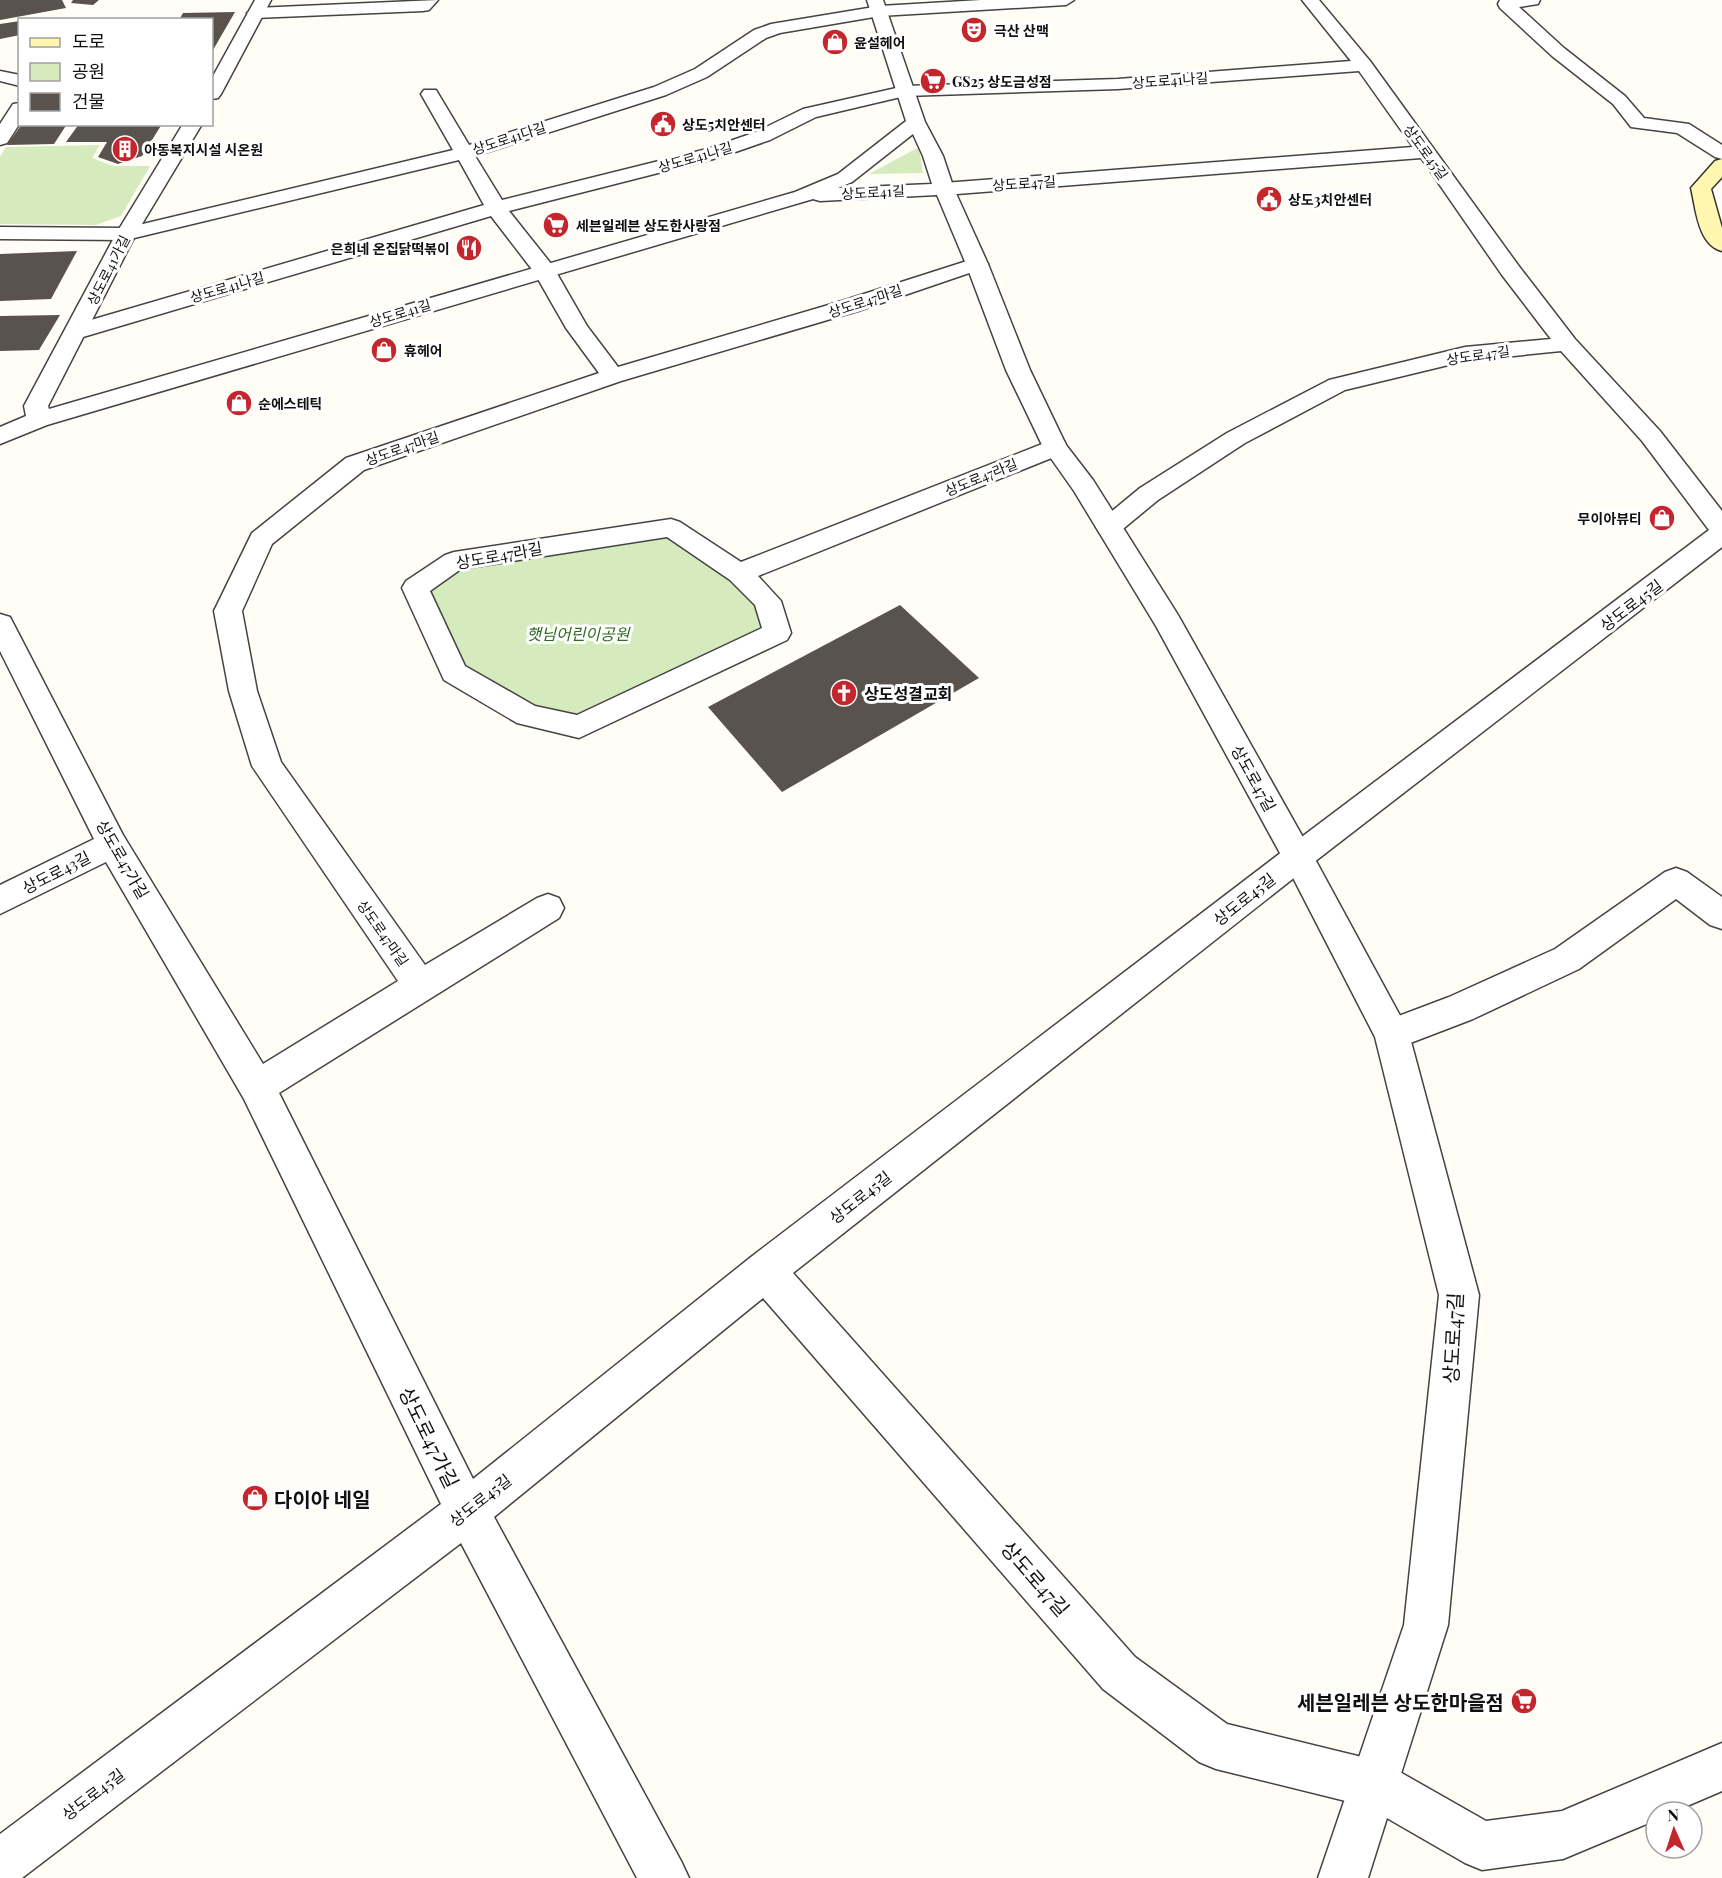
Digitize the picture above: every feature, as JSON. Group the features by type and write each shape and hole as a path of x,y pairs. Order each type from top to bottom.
{"street":[{"path":"213,92 259,7 423,6 430,0"},
{"name":"상도로41다길","path":"0,233 126,234 464,153 660,91 701,73 760,34 877,5 1066,0"},
{"name":"상도로45길","path":"0,1864 466,1511 765,1271 1722,531 1651,436 1567,344 1510,270 1364,65 1310,0"},
{"path":"1532,0 1506,4 1558,52 1619,100 1638,123 1682,128 1722,153"},
{"name":"상도로47길","path":"877,5 916,122 933,156 944,189 977,264 1018,370 1055,447 1109,527 1168,622 1298,857 1392,1034 1459,1295 1426,1625 1343,1878"},
{"name":"상도로41나길","path":"75,332 496,208 714,153 763,136 810,113 905,91 1118,84 1364,65"},
{"path":"0,76 18,80"},
{"path":"430,94 496,208 544,270 577,328 613,376"},
{"path":"0,139 18,111"},
{"name":"상도로41길","path":"0,436 39,420 802,196 845,178 916,122"},
{"name":"상도로41가길","path":"39,420 36,406 126,234 192,126"},
{"name":"상도로47길","path":"944,189 1427,152"},
{"path":"1722,165 1701,188 1714,237 1722,245"},
{"name":"상도로41길","path":"802,196 944,189"},
{"name":"상도로47마길","path":"420,985 267,766 243,691 228,611 261,539 355,464 613,376 850,306 977,264"},
{"name":"상도로47길","path":"1109,527 1149,494 1236,438 1337,385 1465,354 1567,344"},
{"name":"상도로47라길","path":"739,573 1055,447"},
{"name":"상도로47라길","path":"671,528 739,573 767,601 777,633 579,727 527,715 454,673 415,588 454,561 671,528"},
{"name":"상도로47가길","path":"0,624 112,844 257,1087 466,1511 664,1878"},
{"name":"상도로43길","path":"0,900 112,844"},
{"path":"1392,1034 1461,1008 1567,959 1676,881 1722,915"},
{"path":"257,1087 548,908"},
{"name":"상도로47길","path":"765,1271 1119,1673 1216,1745 1374,1784"},
{"path":"1374,1784 1482,1846 1563,1835 1722,1767"}],"green space":[{"path":"100,145 92,158 113,166 150,166 121,216 96,225 0,224 0,157 6,147"},
{"path":"919,147 923,173 869,174"},
{"name":"햇님어린이공원","path":"670,535 734,575 777,633 588,723 546,714 477,677 438,636 420,592 467,561"}],"building":[{"path":"0,0 62,0 66,8 0,20"},
{"path":"73,0 99,0 93,5 71,3"},
{"path":"235,12 213,50 213,18 180,18 183,13"},
{"path":"18,21 18,35 0,39 0,24"},
{"path":"21,126 66,126 54,144 7,145"},
{"name":"아동복지시설 시온원","path":"78,126 161,126 142,156 118,164 98,157 107,142 66,142"},
{"path":"77,251 51,299 0,301 0,254"},
{"path":"60,315 39,350 0,351 0,316"},
{"name":"상도성결교회","path":"900,605 979,678 782,792 708,707"}],"place":[{"name":"극산 산맥","path":"974,30"},
{"name":"윤설헤어","path":"835,42"},
{"name":"GS25 상도금성점","path":"933,81"},
{"name":"상도5치안센터","path":"663,124"},
{"name":"아동복지시설 시온원","path":"125,149"},
{"name":"상도3치안센터","path":"1269,199"},
{"name":"세븐일레븐 상도한사랑점","path":"556,225"},
{"name":"은희네 온집닭떡볶이","path":"469,248"},
{"name":"휴헤어","path":"384,350"},
{"name":"순에스테틱","path":"239,403"},
{"name":"무이아뷰티","path":"1662,518"},
{"name":"상도성결교회","path":"844,693"},
{"name":"다이아 네일","path":"255,1498"},
{"name":"세븐일레븐 상도한마을점","path":"1524,1701"}]}
